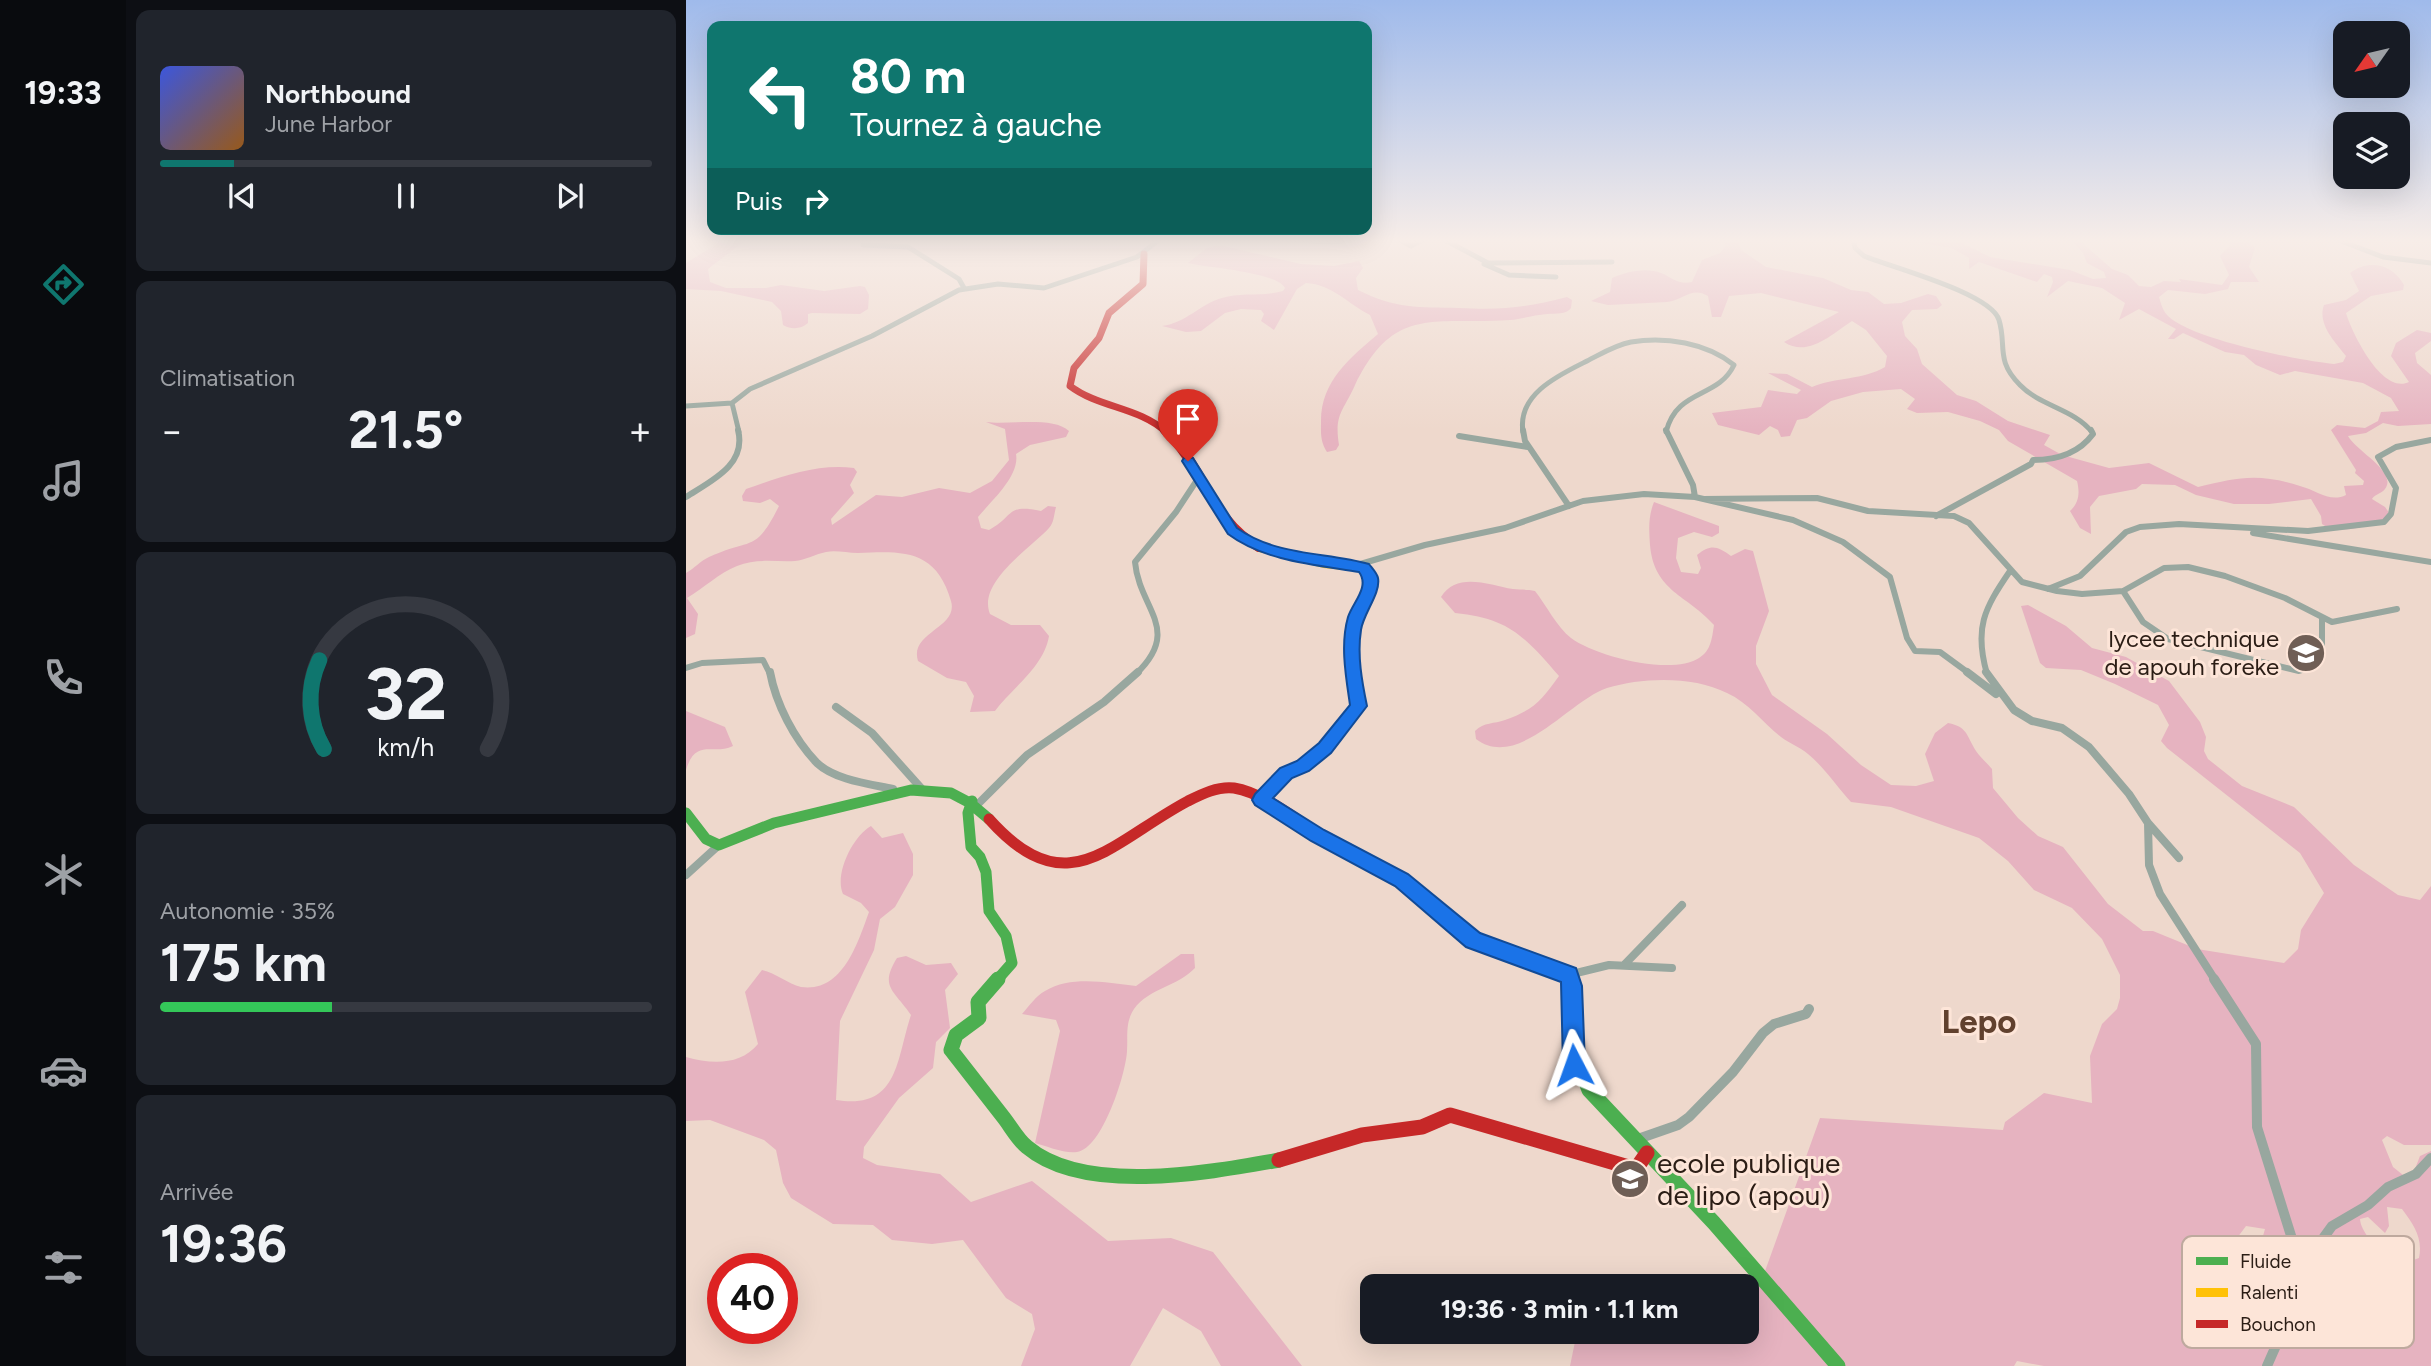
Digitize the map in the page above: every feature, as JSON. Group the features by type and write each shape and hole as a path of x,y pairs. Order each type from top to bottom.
{"street":[{"path":"686,406 732,403 757,385 872,337 932,303"},
{"path":"1121,303 1109,313 1098,338 1074,369 1069,382 1074,391 1141,414 1161,426 1174,439 1233,531 1252,544 1305,559 1357,565 1364,568 1371,577 1370,588 1356,615 1353,634 1353,674 1359,706 1325,748 1303,766 1286,773 1261,800"},
{"path":"1936,516 2031,464 2033,460 2052,460 2084,446 2093,434 2080,420 2048,405 2013,380 2004,363 1999,344 1999,318 1979,303"},
{"path":"1569,506 1528,447 1522,423 1528,401 1548,382 1566,371 1628,343 1659,341 1702,349 1730,360 1734,365 1728,376 1683,400 1667,423 1666,432 1693,485 1695,497"},
{"path":"686,497 725,472 737,456 740,437 732,403"},
{"path":"1459,436 1528,447"},
{"path":"2048,590 2080,576 2126,531 2135,527 2182,524 2320,531 2384,522 2391,514 2396,488 2381,466 2380,454 2414,442 2431,440"},
{"path":"1199,477 1176,512 1135,562 1139,587 1152,607 1158,627 1159,637 1149,660 1122,688 1027,755 975,803 968,813 971,847 980,857 986,872 989,911 1006,936 1012,963 978,1002 979,1018 954,1036 950,1042 951,1050 991,1104 1040,1157 1083,1169 1135,1176 1173,1176 1295,1157 1352,1137 1422,1127 1450,1115 1569,1152 1632,1167 1638,1166 1647,1153"},
{"path":"1357,565 1425,545 1505,528 1569,506 1616,496 1695,497 1793,520 1843,542 1890,577 1907,638 1915,650 1941,652 1959,669 2000,695 2028,719 2062,729 2089,747 2179,858"},
{"path":"1703,499 1817,498 1868,511 1954,516 1969,523 2010,572 2022,582 2048,590 2082,594 2123,591 2164,568 2188,567 2225,576 2285,598 2322,618 2337,622 2375,611 2397,609"},
{"path":"2232,528 2431,562"},
{"path":"2000,695 1986,673 1979,632 1994,594 2010,572"},
{"path":"2123,591 2142,623 2163,638 2202,650 2298,671 2309,668 2322,656 2322,618"},
{"path":"686,668 702,663 763,660 769,667 775,697 782,712 818,764 854,781 901,790"},
{"path":"836,707 867,726 900,768 921,788"},
{"path":"686,875 719,845 774,823 827,812 870,796 901,790 940,789 975,803 1002,834 1036,857 1060,865 1077,863 1104,851 1201,793 1233,788 1261,800 1317,835 1401,880 1473,940 1569,975 1602,966 1625,964 1672,968"},
{"path":"686,813 706,839 719,845"},
{"path":"2148,823 2148,865 2160,894 2256,1044 2257,1127 2291,1236"},
{"path":"1625,964 1682,905"},
{"path":"1569,975 1572,986 1574,1065 1589,1090 1714,1223 1838,1366"},
{"path":"1634,1140 1678,1125 1689,1117 1733,1072 1763,1033 1774,1024 1806,1014 1809,1009"},
{"path":"2324,1236 2332,1226 2368,1205 2388,1187 2405,1182 2431,1158"},
{"path":"2267,1366 2275,1348"}],"shaded area":[{"path":"773,303 868,303 868,309 860,314 808,314 808,323 799,328 783,325 781,311"},
{"path":"1289,303 1274,330 1261,321 1264,314 1261,310 1241,309 1225,313 1201,331 1186,332 1162,326 1178,321 1207,304"},
{"path":"1351,303 1474,309 1572,303 1571,308 1564,313 1515,319 1438,321 1401,330 1385,341 1370,359 1341,414 1338,426 1339,445 1336,450 1327,452 1321,429 1322,407 1326,394 1339,372 1378,334 1370,315"},
{"path":"1598,303 1652,303 1608,305"},
{"path":"1709,303 1726,303 1721,317 1712,317"},
{"path":"1801,303 1940,303 1942,305 1937,309 1912,310 1902,322 1905,336 1917,349 1922,364 1957,395 1976,401 2008,421 2050,435 2044,445 2062,455 2109,468 2149,463 2198,487 2237,479 2261,478 2286,482 2334,498 2346,495 2344,486 2363,485 2364,481 2355,473 2356,470 2331,430 2337,425 2365,428 2378,421 2381,412 2399,411 2391,398 2363,383 2295,371 2280,375 2256,365 2244,355 2225,352 2183,333 2174,339 2168,339 2176,329 2139,309 2119,320 2125,303 2161,303 2168,316 2199,333 2272,353 2334,364 2343,362 2346,356 2325,326 2322,312 2324,305 2361,303 2346,313 2361,347 2389,380 2399,384 2409,382 2391,356 2396,343 2417,330 2431,333 2431,341 2415,353 2417,363 2431,375 2431,424 2398,426 2383,423 2366,433 2348,436 2386,476 2385,489 2372,499 2385,507 2392,517 2376,523 2357,528 2330,528 2322,524 2321,516 2311,499 2269,504 2234,504 2196,495 2175,485 2142,484 2136,489 2099,496 2090,507 2091,534 2080,528 2070,511 2078,498 2077,481 2008,441 1999,430 1980,421 1948,412 1917,413 1907,409 1915,399 1901,389 1863,392 1831,401 1807,418 1797,420 1790,436 1781,437 1778,430 1770,426 1759,435 1718,425 1712,413 1761,407 1768,390 1797,394 1801,390 1768,373 1787,374 1812,387 1885,367 1887,356 1866,330 1852,321 1811,346 1793,346 1784,342 1839,312"},
{"path":"986,422 1042,422 1062,426 1069,431 1066,437 1030,445 1016,454 1014,471 978,517 981,528 989,530 1016,510 1041,511 1048,506 1056,507 1051,526 1008,566 991,590 988,602 990,614 1011,625 1040,625 1049,636 1041,658 995,711 970,712 974,696 966,682 947,678 918,661 920,643 948,618 952,610 945,584 927,562 916,557 889,552 830,551 799,560 758,561 737,566 687,598 698,614 695,634 686,638 686,573 709,557 758,538 779,506 770,499 760,503 743,501 742,496 746,489 813,469 854,468 857,472 850,485 854,493 831,519 832,525 876,495 902,497 939,488 970,493 992,481 1009,460 1005,429"},
{"path":"1654,502 1719,526 1719,533 1712,537 1694,532 1678,538 1676,558 1681,572 1698,574 1701,568 1697,555 1706,549 1718,548 1731,556 1745,549 1753,551 1769,611 1756,646 1756,664 1772,695 1827,734 1861,765 1891,785 1916,786 1934,781 1925,754 1935,733 1948,723 1959,727 1992,769 1993,788 2018,818 2038,836 2063,847 2108,904 2143,931 2153,931 2197,949 2284,963 2298,949 2301,930 2324,893 2300,853 2167,748 2161,741 2169,725 2158,705 2081,670 2046,668 2040,663 2021,606 2028,605 2066,626 2092,648 2126,657 2169,681 2200,722 2206,737 2204,751 2208,759 2242,786 2294,807 2354,865 2398,895 2420,900 2431,886 2431,1145 2404,1145 2387,1136 2382,1140 2393,1167 2403,1175 2413,1174 2420,1156 2431,1151 2431,1366 2044,1366 2017,1361 2014,1366 1570,1366 1575,1344 1759,1344 1759,1276 1764,1274 1820,1118 2003,1130 2005,1122 2044,1093 2092,1103 2090,1056 2102,1024 2117,1009 2120,998 2120,975 2102,939 2072,908 2034,890 2008,861 1979,838 1891,807 1851,802 1808,754 1781,737 1742,702 1714,687 1668,680 1621,684 1592,695 1526,740 1509,746 1492,746 1476,739 1475,731 1482,726 1505,720 1531,708 1559,676 1536,650 1503,625 1489,619 1455,613 1441,597 1456,584 1474,582 1535,591 1556,622 1571,638 1615,657 1634,662 1671,665 1686,663 1706,652 1714,625 1665,583 1658,573 1653,561 1649,528"},
{"path":"686,711 725,727 733,746 700,751 690,760 686,770"},
{"path":"871,826 882,838 903,833 913,854 913,875 895,907 880,919 874,950 840,1021 836,1100 857,1101 872,1097 892,1078 911,1015 894,994 889,982 897,958 906,956 926,965 951,963 958,974 945,990 950,1028 936,1042 933,1068 899,1098 864,1147 863,1158 877,1165 940,1174 971,1202 1032,1181 1108,1241 1171,1238 1213,1252 1302,1366 1221,1366 1201,1331 1163,1308 1130,1366 1021,1366 1035,1329 1032,1314 1006,1298 963,1240 932,1244 892,1240 873,1225 833,1224 791,1198 783,1183 776,1150 764,1140 710,1120 686,1121 686,1057 715,1062 734,1060 758,1044 745,992 762,970 796,986 816,987 828,982 847,963 869,912 861,903 843,894 841,876 852,847"},
{"path":"1181,954 1194,954 1195,968 1147,996 1131,1014 1122,1076 1111,1109 1095,1138 1086,1148 1077,1152 1061,1151 1035,1143 1060,1031 1056,1020 1022,1014 1039,996 1055,986 1090,981 1136,986"}],"traffic: fast":[{"path":"686,813 706,839 719,845 774,823 911,790 931,789 951,793 970,803 989,819"},
{"path":"972,801 968,813 971,847 980,857 986,872 989,911 1006,936 1012,963 978,1002 979,1018 956,1035 951,1050 1027,1147 1051,1161 1080,1170 1114,1175 1185,1174 1279,1160"},
{"path":"1337,846 1401,880 1473,940 1568,975 1572,986 1575,1053 1582,1078 1589,1090 1714,1223 1838,1366"}],"traffic: slow":[{"path":"1259,547 1324,563 1364,567 1370,580 1356,618 1352,640 1359,706 1325,748 1275,782 1261,800"}],"traffic: jam":[{"path":"1121,303 1109,313 1099,338 1074,368 1070,386 1094,401 1134,413 1159,425 1181,448 1232,528 1259,547"},
{"path":"989,819 1025,852 1048,863 1070,864 1113,847 1198,796 1212,790 1234,788 1271,804 1337,846"},
{"path":"1279,1160 1362,1135 1422,1127 1450,1115 1632,1168 1638,1166 1647,1153"}],"place":[{"name":"lycee technique de apouh foreke","path":"2306,653"},
{"name":"ecole publique de lipo (apou)","path":"1630,1179"}],"district":[{"name":"Lepo","path":"1979,1021"}],"route":[{"path":"1188,461 1233,531 1242,538 1252,544 1296,557 1324,563 1357,565 1364,568 1371,577 1370,588 1356,615 1353,634 1353,674 1359,706 1325,748 1303,766 1286,773 1261,800 1317,835 1401,880 1473,940 1569,975 1572,986 1574,1065"}]}
